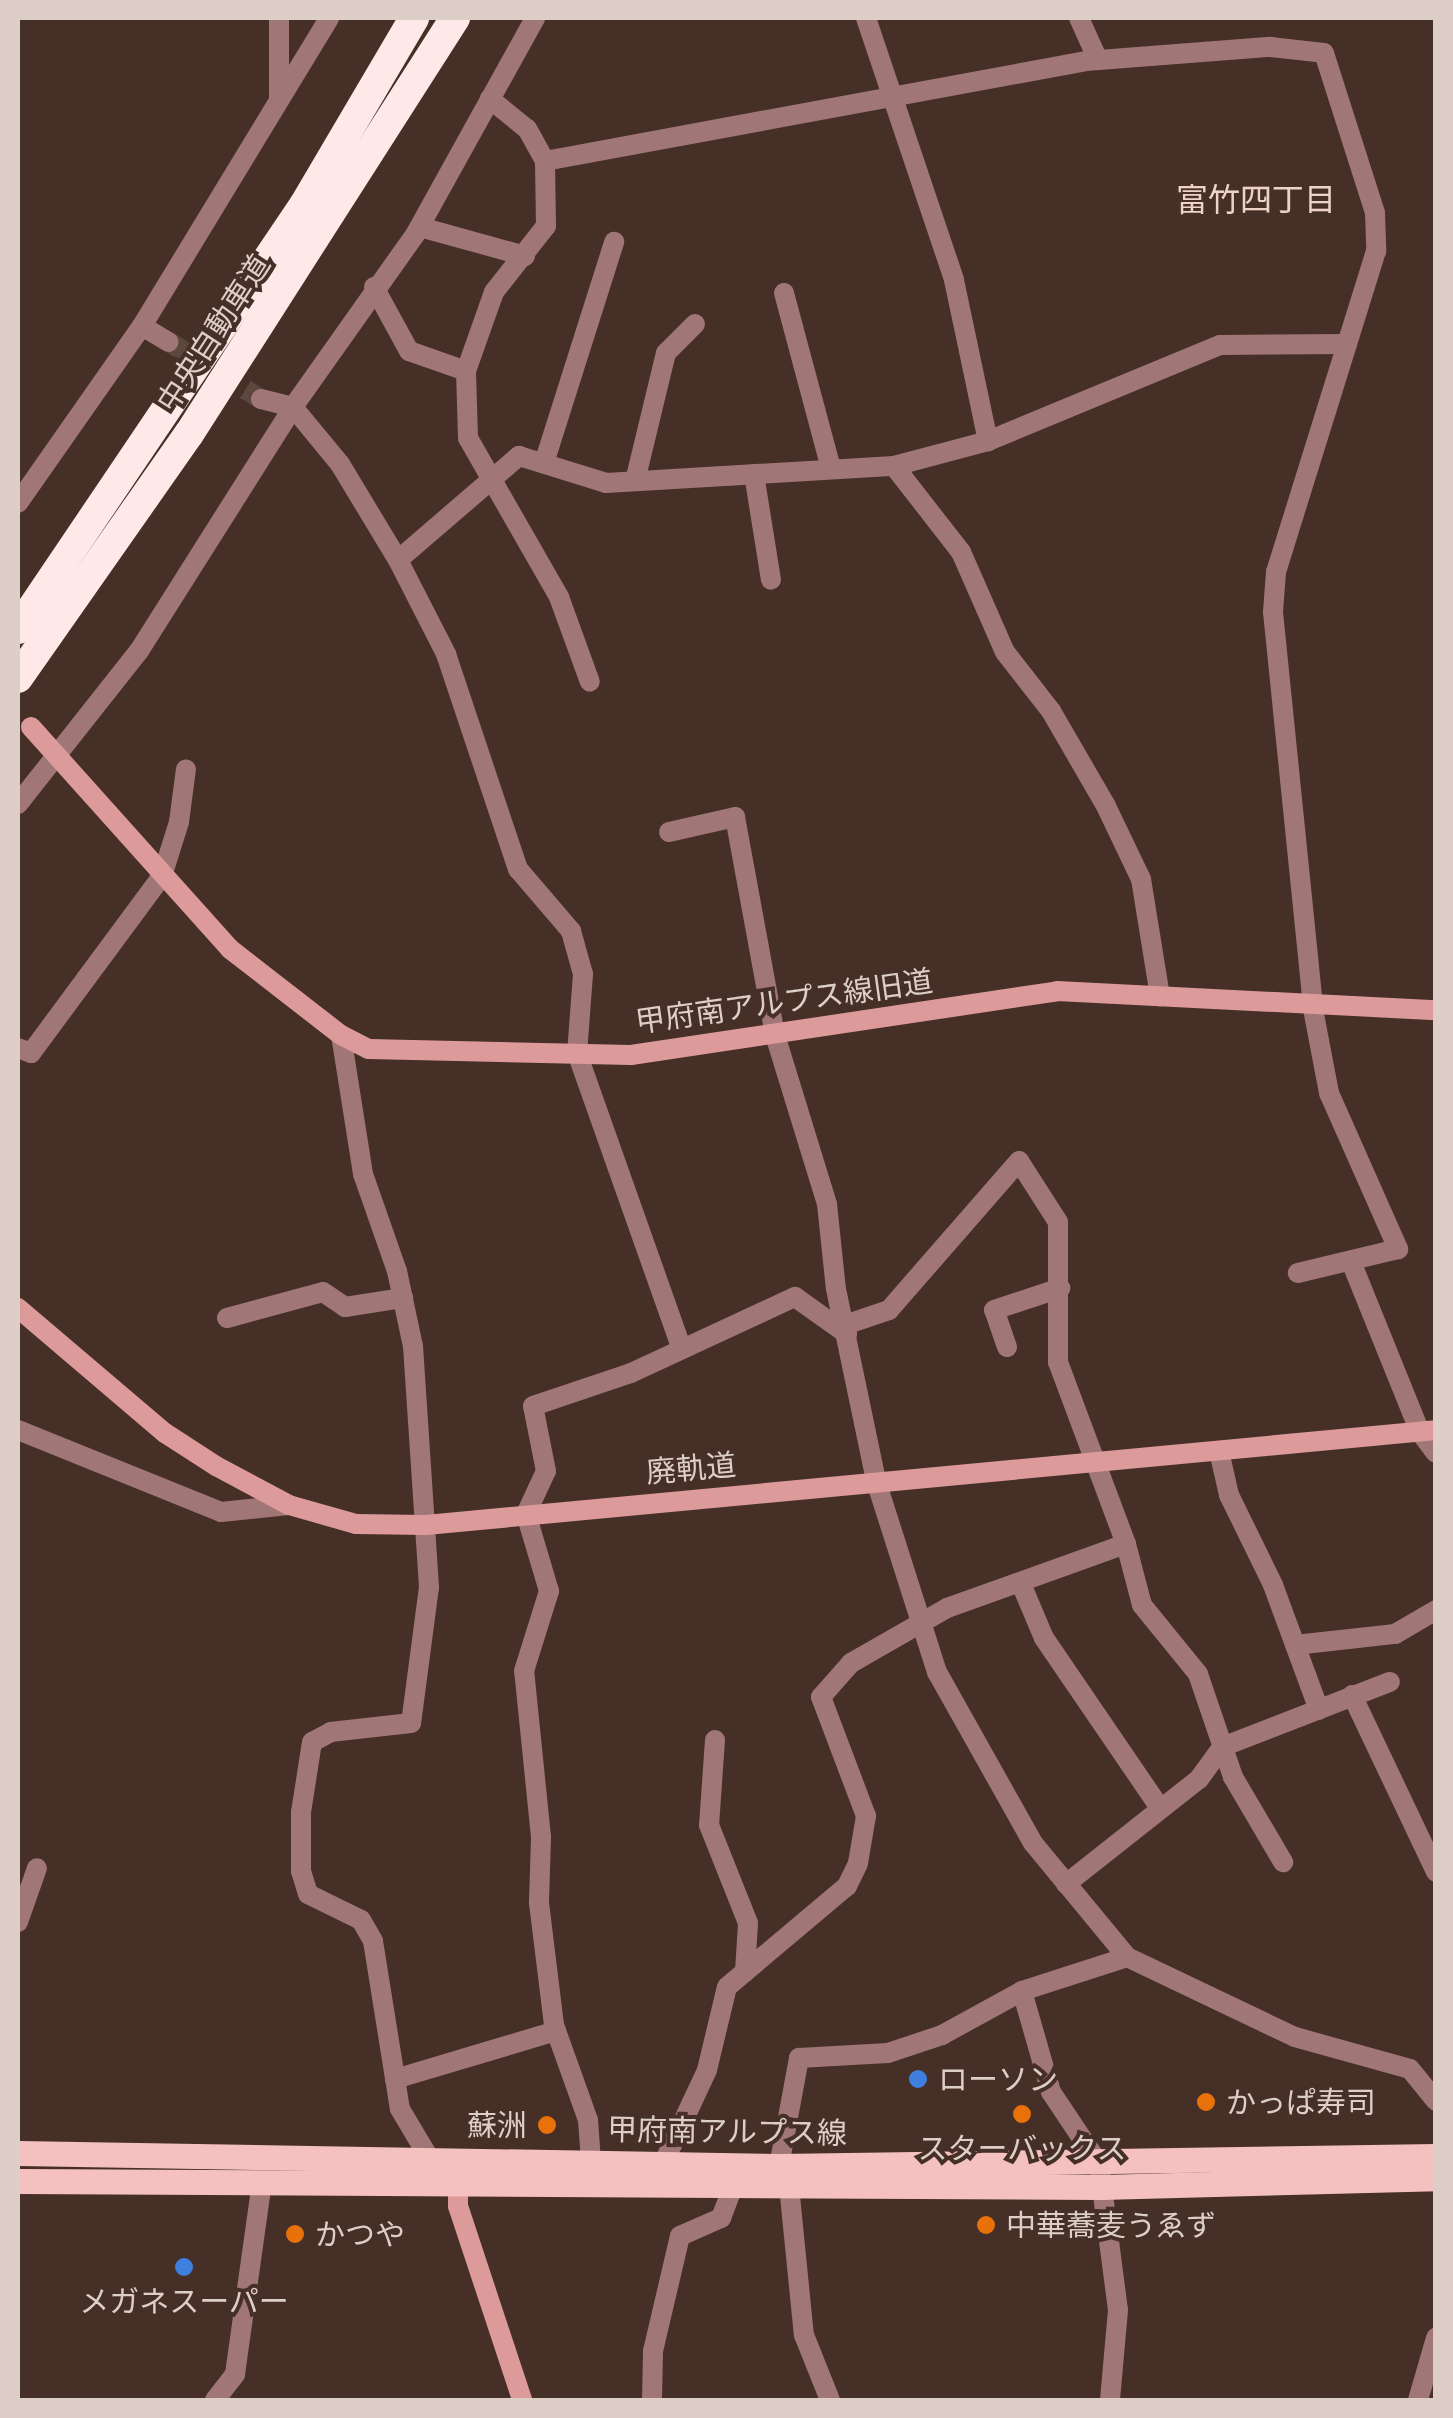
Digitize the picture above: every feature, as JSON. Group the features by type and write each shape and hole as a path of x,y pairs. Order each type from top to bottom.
{"highway":[{"name":"中央自動車道","path":"18,629 282,238 414,18"},
{"name":"中央自動車道","path":"18,678 190,434 455,18"}],"main road":[{"name":"甲府南アルプス線","path":"18,2154 449,2170 734,2187 784,2176"},
{"name":"甲府南アルプス線","path":"1100,2176 1436,2156"},
{"name":"甲府南アルプス線","path":"18,2181 262,2181 590,2161 664,2162 784,2176 1436,2178"}],"street":[{"path":"278,100 280,18"},
{"path":"18,502 142,326 329,18"},
{"path":"18,804 56,750 140,651 294,407 374,287 420,227 535,18"},
{"path":"866,18 954,280 988,441"},
{"path":"1079,18 1098,60"},
{"path":"545,161 891,93 1098,60 1270,47 1324,53 1375,214 1376,251 1276,572 1273,612 1312,1008 1329,1093 1398,1249 1352,1264 1298,1272"},
{"path":"490,99 527,128 545,161 546,226 494,292 466,371 468,438 559,597 590,682"},
{"path":"420,227 524,256"},
{"path":"545,460 614,242"},
{"path":"374,287 410,351 466,371"},
{"path":"784,293 831,469"},
{"path":"635,481 666,354 695,324"},
{"path":"142,326 170,342"},
{"path":"398,560 492,474 519,456 545,460 606,483 894,466 988,441 1220,345 1347,344"},
{"path":"261,399 294,407 340,464 398,560 446,654 518,869 571,931 583,974 577,1053 682,1349"},
{"path":"894,466 960,552 1005,652 1050,712 1105,804 1141,879 1160,996"},
{"path":"754,474 771,580"},
{"name":"甲府南アルプス線旧道","path":"31,727 56,750 230,950 341,1035 369,1049 631,1056 1042,993 1160,996 1312,1008 1436,1010"},
{"path":"18,1048 31,1053 162,876 179,822 186,769"},
{"path":"669,832 735,817 776,1035 826,1204 876,1481 921,1623 962,1722 1033,1843 1127,1957 1295,2037 1410,2069 1436,2102"},
{"path":"341,1035 363,1174 403,1298 413,1346 426,1524 426,1648 411,1723 331,1732 312,1742 301,1812 301,1872 308,1894 361,1920 373,1942 400,2109 449,2170 522,2400"},
{"path":"846,1329 889,1310 1019,1162 1058,1222 1058,1362 1126,1544 1142,1605 1198,1674 1250,1812 1283,1862"},
{"path":"1352,1264 1436,1454"},
{"path":"1007,1347 994,1310 1060,1288"},
{"path":"227,1318 323,1292 345,1307 403,1298"},
{"path":"590,2161 588,2120 556,2031 545,1977 541,1837 524,1670 549,1591 526,1514 546,1471 532,1406 682,1349 795,1298 846,1329"},
{"name":"廃軌道","path":"18,1308 166,1433 289,1505 356,1524 426,1524 1428,1431"},
{"path":"18,1430 221,1512 289,1505"},
{"path":"1218,1451 1229,1495 1295,1644 1318,1710"},
{"path":"664,2162 707,2070 727,1986 847,1886 866,1840 866,1816 820,1696 851,1664 921,1623 978,1595 1022,1586 1126,1544"},
{"path":"1022,1586 1044,1638 1160,1808"},
{"path":"1295,1644 1395,1634 1436,1610"},
{"path":"1066,1884 1199,1779 1226,1745 1390,1682"},
{"path":"1352,1695 1436,1872"},
{"path":"715,1740 709,1825 748,1923 745,1972"},
{"path":"18,1922 38,1868"},
{"path":"830,2400 804,2336 784,2176 800,2058 888,2053 942,2035 1022,1991 1127,1957"},
{"path":"1022,1991 1051,2092 1100,2176 1118,2310 1110,2400"},
{"path":"395,2080 556,2031"},
{"path":"215,2400 235,2374 262,2181"},
{"path":"652,2400 653,2351 680,2236 722,2218 734,2187"},
{"path":"1418,2400 1436,2338"}],"tunnel":[{"path":"169,342 261,399"}],"place":[{"name":"ローソン","path":"918,2079"},
{"name":"かっぱ寿司","path":"1206,2102"},
{"name":"スターバックス","path":"1022,2114"},
{"name":"蘇洲","path":"547,2125"},
{"name":"中華蕎麦うゑず","path":"986,2225"},
{"name":"かつや","path":"295,2234"},
{"name":"メガネスーパー","path":"184,2267"}],"district":[{"name":"富竹四丁目","path":"1256,199"}]}
